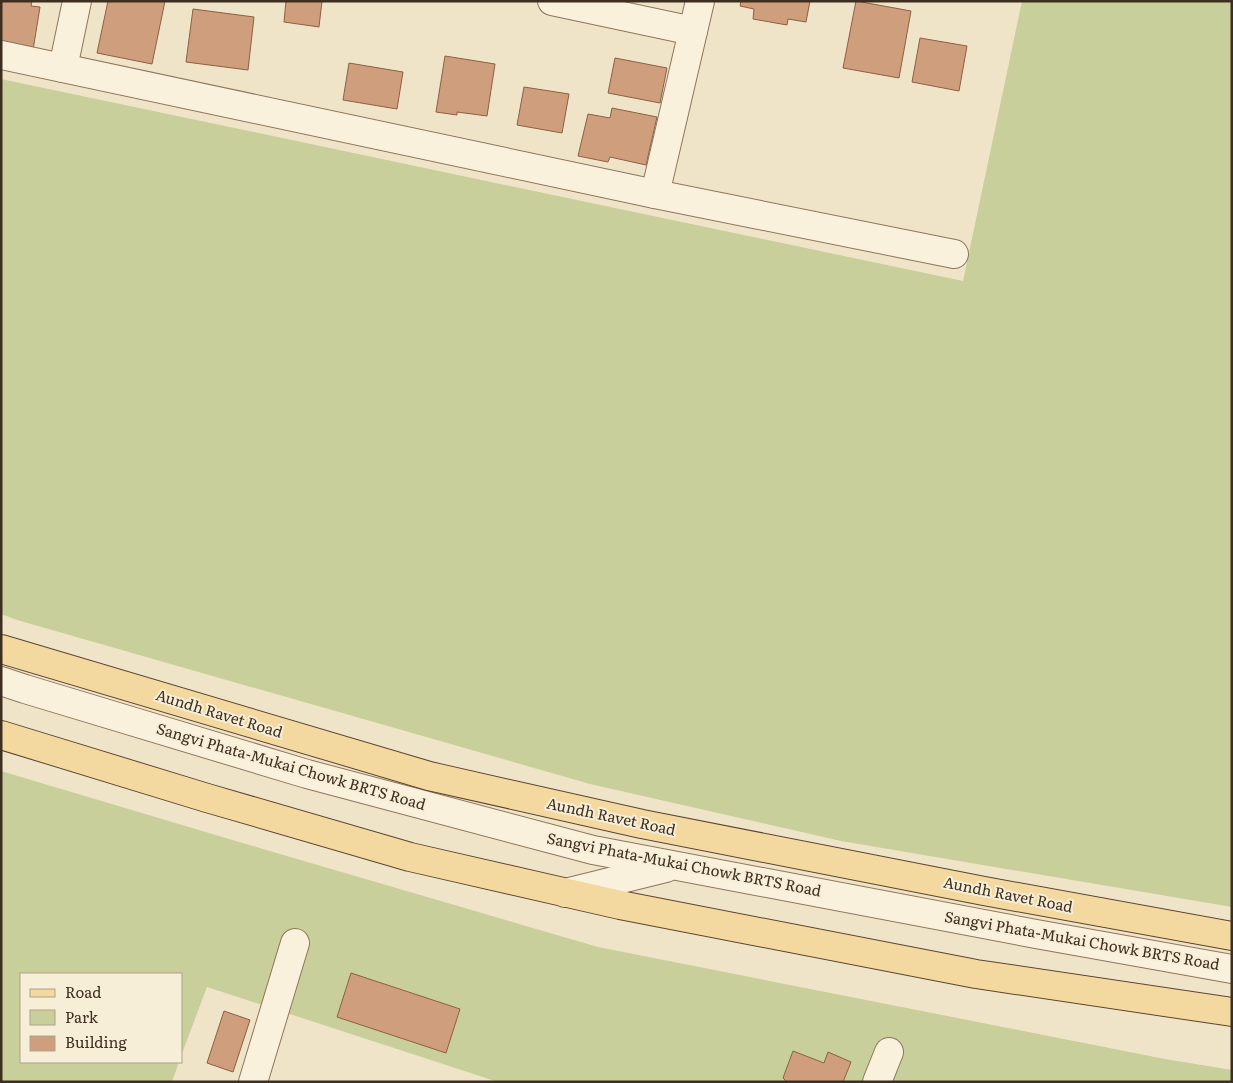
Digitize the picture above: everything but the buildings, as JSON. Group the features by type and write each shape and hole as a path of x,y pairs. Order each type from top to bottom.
{"main road":[{"name":"Aundh Ravet Road","path":"1,649 428,776 642,824 984,891 1232,936"},
{"path":"1,735 410,857 565,893 976,974 1232,1012"}],"lane":[{"path":"63,68 77,1"},
{"path":"552,1 693,31"},
{"path":"655,194 700,1"},
{"path":"1,55 655,194 954,254"},
{"name":"Sangvi Phata-Mukai Chowk BRTS Road","path":"1,681 307,774 593,850 1036,934 1232,968"},
{"path":"565,893 675,865"},
{"path":"253,1082 295,944"},
{"path":"877,1082 889,1052"}],"green space":[{"path":"1022,1 1232,1 1232,907 841,841 590,784 1,614 1,79 963,281"},
{"path":"1,771 598,947 1165,1059 1232,1070 1232,1082 498,1082 207,987 182,1053 182,973 20,973 20,1063 179,1063 172,1082 1,1082"}]}
